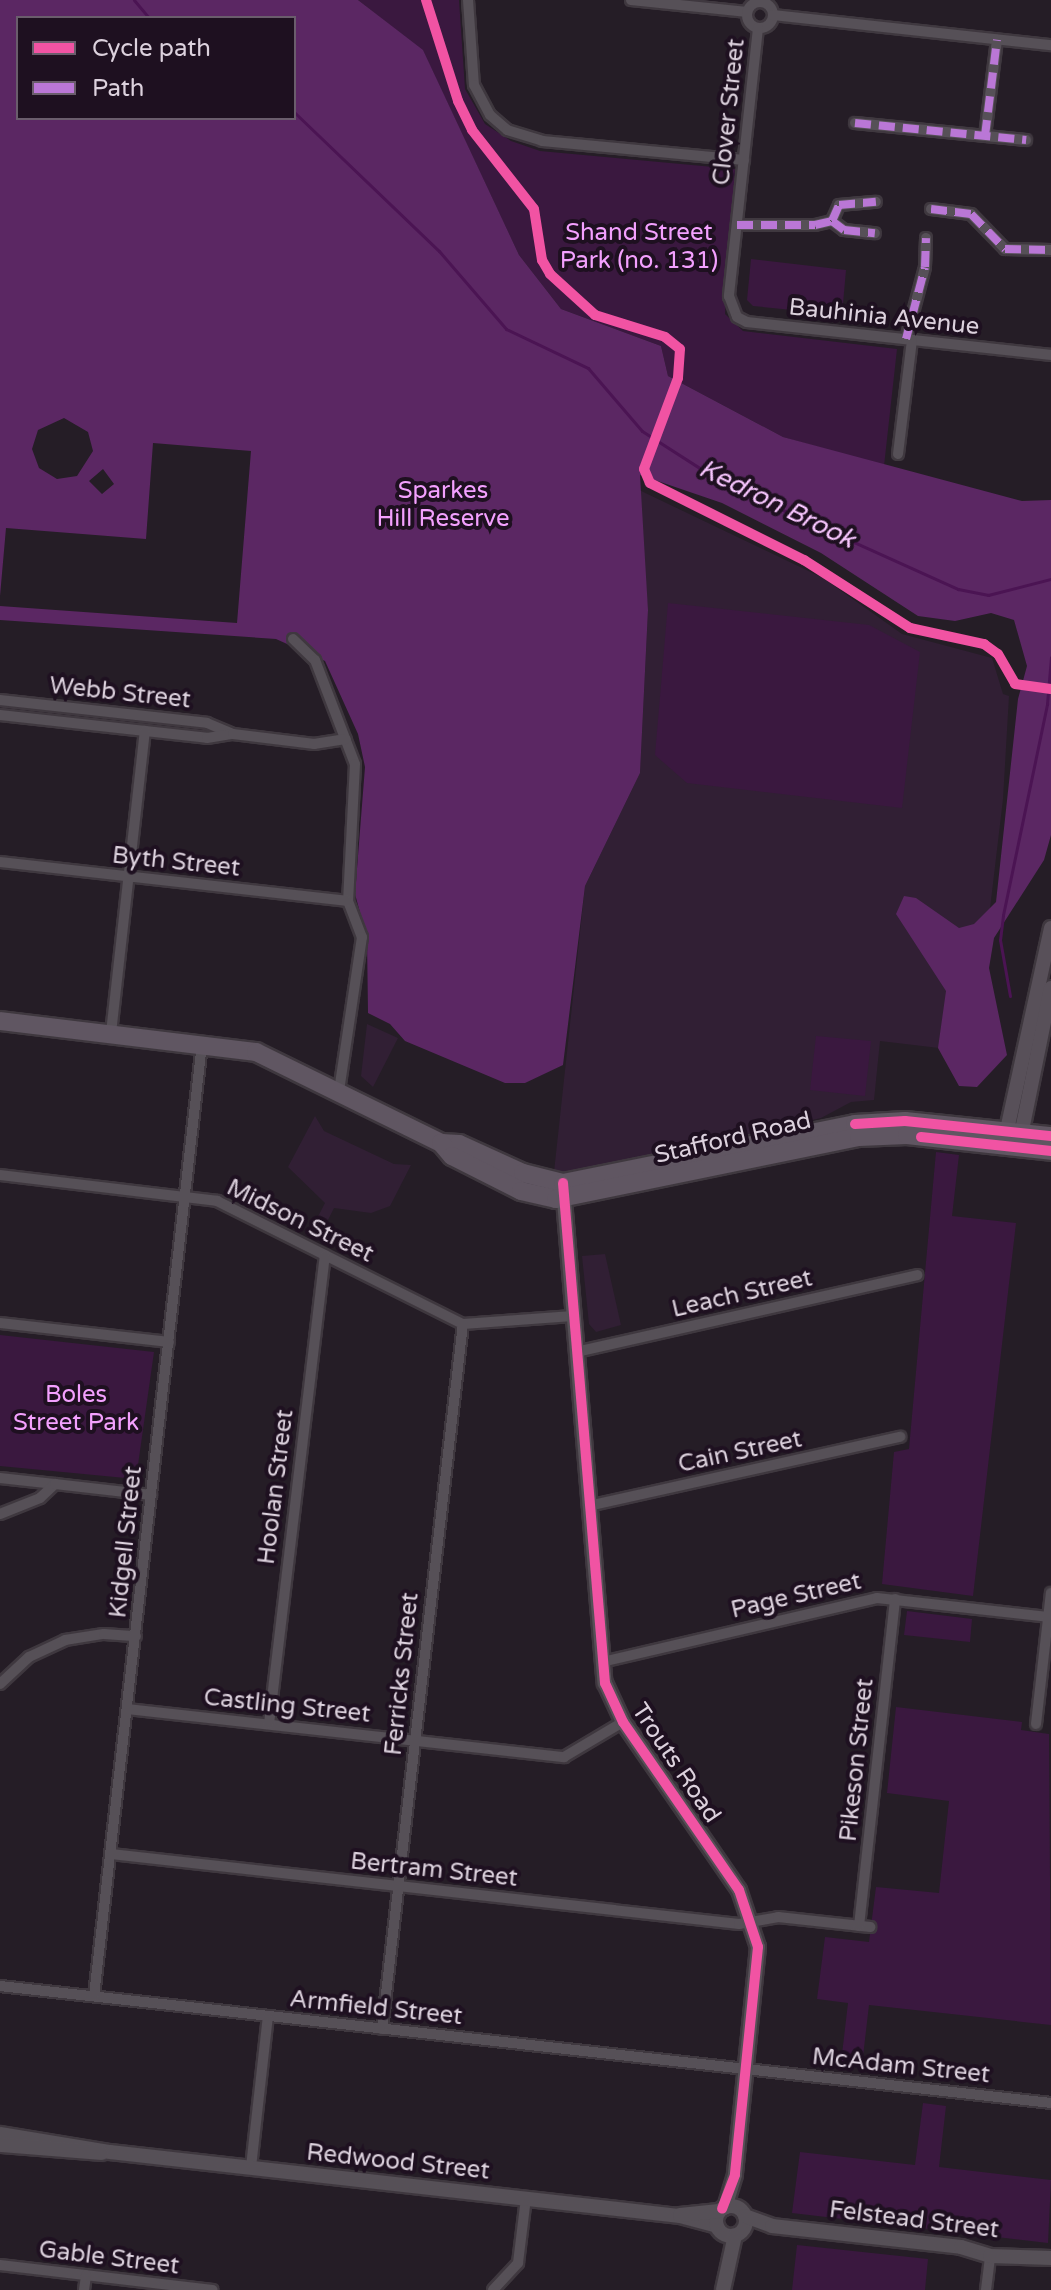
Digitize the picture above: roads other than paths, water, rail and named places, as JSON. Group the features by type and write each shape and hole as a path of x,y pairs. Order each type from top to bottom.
{"highway":[{"name":"Stafford Road","path":"0,1021 264,1054 441,1143 452,1156 521,1191 563,1191 843,1139 907,1135 1013,1139 1051,1136"},
{"name":"Stafford Road","path":"1013,1139 1051,1151"}],"main road":[{"path":"1013,1139 1051,928"},
{"path":"1013,1139 1051,988"}],"street":[{"path":"468,0 474,85 490,115 507,130 542,141 744,160"},
{"path":"631,0 747,12 762,1 773,15 1051,45"},
{"path":"747,12 758,28 769,25 773,15"},
{"name":"Clover Street","path":"729,296 758,28"},
{"path":"985,136 997,40"},
{"path":"855,123 1026,140"},
{"path":"832,221 839,205 876,202"},
{"path":"931,209 971,214 1005,249 1051,250"},
{"path":"737,225 832,221 844,230 875,233"},
{"path":"898,454 909,340 925,267 926,238"},
{"name":"Bauhinia Avenue","path":"729,296 731,309 747,322 1051,355"},
{"path":"293,639 315,660 355,764 348,901 362,937 339,1091"},
{"name":"Webb Street","path":"0,700 207,723 233,734"},
{"name":"Webb Street","path":"0,715 207,738 233,734 314,744 346,739"},
{"path":"111,1033 145,731"},
{"name":"Byth Street","path":"0,862 348,901"},
{"name":"Kidgell Street","path":"94,1996 202,1044"},
{"name":"Midson Street","path":"0,1175 222,1203 463,1324"},
{"name":"Trouts Road","path":"563,1191 602,1662 609,1695 623,1722 739,1890 752,1922 759,1969 723,2290"},
{"name":"Hoolan Street","path":"269,1724 325,1255"},
{"name":"Leach Street","path":"576,1352 917,1275"},
{"path":"463,1324 573,1316"},
{"path":"0,1323 169,1342"},
{"name":"Ferricks Street","path":"382,2029 463,1324"},
{"name":"Cain Street","path":"588,1506 900,1437"},
{"path":"0,1478 151,1495"},
{"path":"0,1514 40,1498 55,1484"},
{"path":"1036,1724 1051,1593"},
{"name":"Page Street","path":"602,1662 869,1599 895,1599 1048,1617"},
{"name":"Pikeson Street","path":"864,1927 895,1599"},
{"path":"0,1684 29,1657 65,1640 104,1634 136,1636"},
{"name":"Castling Street","path":"127,1709 564,1757 623,1722"},
{"name":"Bertram Street","path":"111,1854 752,1922 778,1917 864,1927"},
{"name":"Armfield Street","path":"0,1986 747,2069"},
{"path":"251,2167 268,2016"},
{"name":"McAdam Street","path":"747,2069 1051,2103"},
{"name":"Redwood Street","path":"0,2134 110,2152 731,2221"},
{"name":"Redwood Street","path":"0,2145 83,2155 110,2152"},
{"path":"493,2290 518,2263 526,2198"},
{"name":"Felstead Street","path":"731,2221 961,2247 990,2256 1051,2258"},
{"path":"986,2290 990,2256"},
{"name":"Gable Street","path":"0,2265 213,2290"},
{"path":"84,2290 86,2275"}],"waterway":[{"name":"Kedron Brook","path":"134,0 147,16"},
{"name":"Kedron Brook","path":"296,114 439,251 506,329 588,368 642,431 723,483 958,589 988,595 1051,579"},
{"path":"1010,996 1000,940 1003,915 1047,704 1051,657"}],"park label":[{"name":"Shand Street Park (no. 131)","path":"639,247"},
{"name":"Sparkes Hill Reserve","path":"443,505"},
{"name":"Boles Street Park","path":"76,1409"}]}
